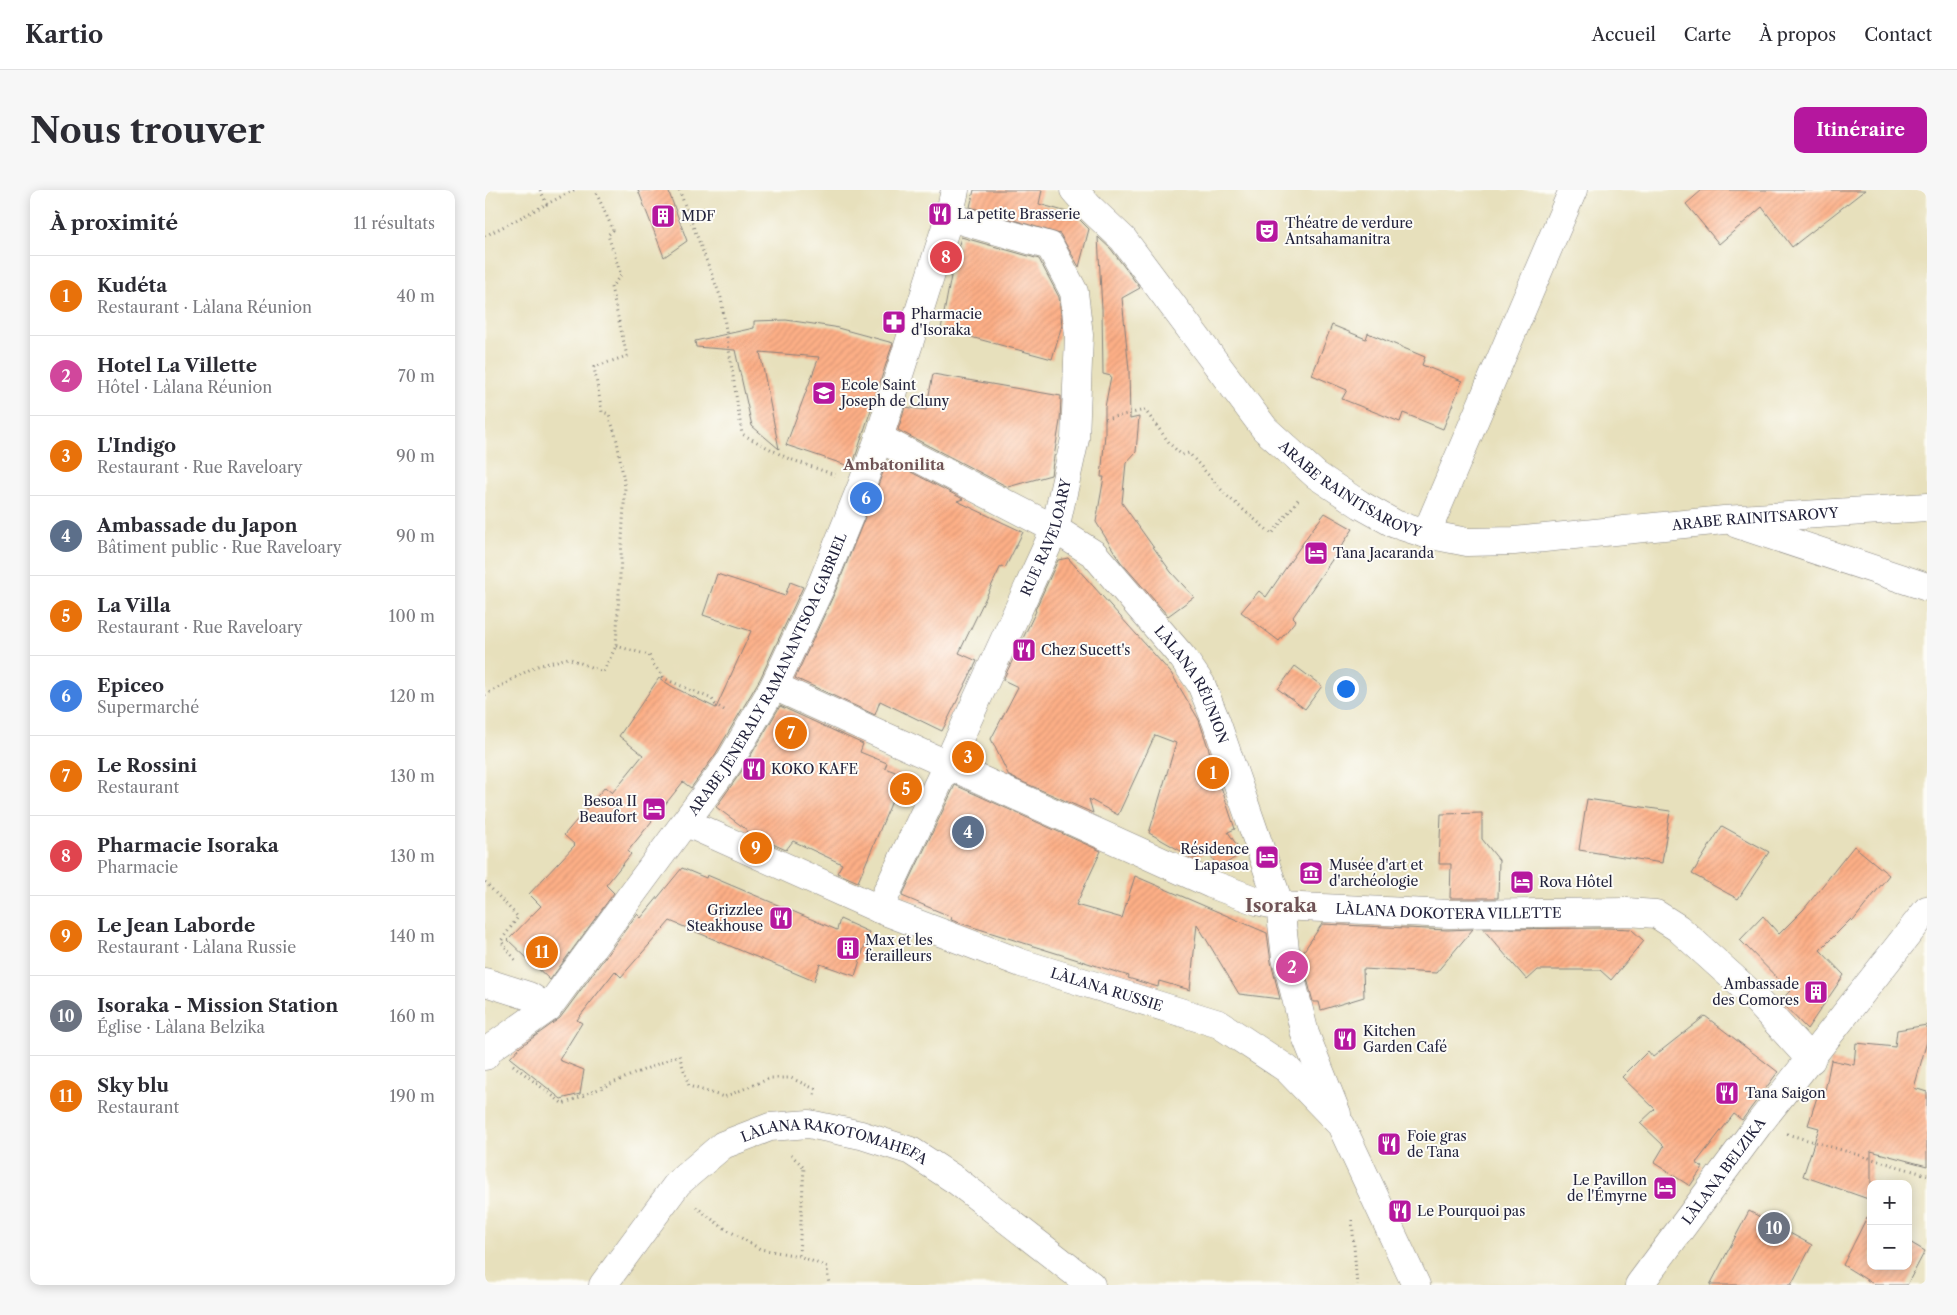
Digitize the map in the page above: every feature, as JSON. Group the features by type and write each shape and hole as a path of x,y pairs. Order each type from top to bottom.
{"street":[{"name":"ARABE JENERALY RAMANANTSOA GABRIEL","path":"488,1052 547,1008 687,823 729,764 774,686 821,586 879,438 949,217 955,190"},
{"name":"ARABE RAINITSAROVY","path":"1074,190 1123,239 1265,429 1316,475 1361,505 1395,524 1426,534 1467,542 1514,541 1724,520 1927,507"},
{"path":"1426,534 1573,190"},
{"name":"RUE RAVELOARY","path":"879,909 1055,529 1075,439 1079,335 1074,292 1050,246 949,217"},
{"name":"LÀLANA RÉUNION","path":"879,438 1055,529 1094,554 1183,658 1201,684 1216,721 1280,906 1286,958 1305,1034 1341,1125"},
{"path":"1724,520 1927,587"},
{"name":"LÀLANA DOKOTERA VILLETTE","path":"774,686 1211,884 1257,901 1280,906 1449,914 1627,912 1656,914 1678,928 1749,992 1811,1060"},
{"name":"LÀLANA RUSSIE","path":"687,823 879,909 1021,963 1219,1024 1287,1069 1341,1125 1416,1285"},
{"name":"LÀLANA BELZIKA","path":"1639,1285 1757,1125 1811,1060 1927,910"},
{"path":"485,982 529,996 547,1008"},
{"name":"LÀLANA RAKOTOMAHEFA","path":"603,1285 678,1183 723,1145 770,1128 809,1124 861,1135 911,1151 957,1181 1091,1285"}],"path":[{"path":"540,190 547,204"},
{"path":"485,236 574,190"},
{"path":"485,695 534,667 568,658 603,672 616,646 625,488 617,441 609,414 602,412 594,367 627,356 611,286 621,275 608,235 613,230 595,190"},
{"path":"679,190 721,298 742,434 787,458 861,485"},
{"path":"1075,426 1145,410 1171,444 1182,454 1189,453 1227,496 1272,534 1316,475"},
{"path":"616,646 649,655 653,664 665,679 712,699 715,704 750,728"},
{"path":"485,882 518,917 501,941 519,965"},
{"path":"488,1052 563,1104 679,1055 689,1086 724,1097 771,1078 791,1078 815,1089 809,1124"},
{"path":"1757,1125 1927,1175"},
{"path":"763,1130 803,1167 799,1256"},
{"path":"674,1190 721,1226 760,1249 799,1256 827,1267 829,1285"}],"building":[{"name":"MDF","path":"638,190 668,190 687,241 664,257"},
{"path":"974,190 1042,190 1039,204 1074,214 1089,229 1079,267 1060,234 970,207"},
{"path":"1702,190 1865,190 1792,247 1762,207 1719,244 1686,204"},
{"path":"961,237 1039,259 1059,297 1062,325 1052,359 941,329 952,271"},
{"path":"1098,237 1111,249 1140,288 1122,298 1129,370 1130,419 1139,417 1136,452 1126,463 1122,503 1171,572 1194,597 1168,616 1120,561 1096,522 1104,477 1101,477 1105,434 1105,407 1111,376 1103,374"},
{"path":"786,320 834,327 893,343 852,467 786,445 819,357 760,352 779,449 752,426 735,350 696,347 695,341 754,328 754,321"},
{"path":"1332,325 1366,339 1368,333 1425,357 1422,365 1462,381 1443,429 1403,413 1400,422 1342,399 1347,390 1312,375"},
{"path":"933,374 1061,396 1060,421 1051,475 1008,487 898,430 905,407 926,410"},
{"path":"888,460 963,499 957,501 1023,532 1005,568 1001,566 959,653 977,661 942,731 880,701 875,715 795,678 835,592"},
{"path":"1325,513 1353,529 1293,617 1296,620 1279,641 1241,612 1259,591 1266,597"},
{"path":"1068,558 1171,673 1199,720 1235,829 1228,832 1242,853 1219,868 1207,851 1195,859 1149,833 1176,743 1155,735 1118,815 1089,799 1093,813 1009,776 991,739 1018,687 1003,680 1058,560"},
{"path":"717,574 785,596 790,582 803,587 760,679 715,755 691,788 683,782 628,851 631,854 606,885 614,893 550,980 508,940 541,906 529,894 575,845 564,835 605,787 612,793 643,755 619,736 659,678 716,708 751,631 703,615"},
{"path":"1295,666 1322,686 1305,709 1278,689"},
{"path":"780,706 863,744 860,752 887,763 885,768 903,775 858,882 837,873 842,864 793,841 786,850 746,832 747,830 716,807 741,772"},
{"path":"955,785 1101,851 1076,905 1122,918 1135,876 1267,933 1271,962 1280,999 1239,994 1197,924 1190,990 1159,981 1158,987 1128,978 1129,976 951,920 952,917 902,896"},
{"path":"1587,799 1670,811 1662,863 1579,850"},
{"path":"1482,813 1482,839 1499,860 1498,898 1450,898 1451,864 1439,864 1441,814"},
{"path":"1722,826 1769,852 1738,899 1692,874"},
{"path":"1854,846 1889,875 1853,921 1851,919 1820,950 1844,975 1807,1029 1780,1001 1790,991 1740,940 1763,916 1779,934 1804,909"},
{"path":"682,868 706,878 707,875 837,930 840,919 869,932 855,976 820,964 814,981 670,921 621,977 615,971 577,1020 582,1023 559,1060 584,1070 580,1094 561,1099 510,1058 520,1047 560,1018 637,914 641,918"},
{"path":"1322,924 1448,930 1473,929 1436,973 1363,969 1364,997 1321,1010 1319,1002 1313,1002 1301,955"},
{"path":"1483,929 1631,929 1644,941 1611,980 1600,970 1538,970 1527,980"},
{"path":"1705,1016 1778,1072 1742,1120 1734,1114 1696,1163 1703,1167 1690,1186 1654,1163 1664,1146 1640,1123 1655,1109 1622,1077 1648,1051 1653,1057"},
{"path":"1927,1025 1927,1041 1914,1088 1927,1092 1927,1166 1871,1151 1871,1180 1867,1180 1867,1199 1803,1176 1819,1128 1808,1125 1818,1094 1824,1096 1831,1060 1854,1065 1856,1043 1895,1047 1897,1030"},
{"path":"1749,1211 1812,1245 1791,1285 1710,1285"},
{"path":"1867,1217 1867,1270 1912,1270 1912,1243 1925,1251 1907,1285 1875,1285 1843,1265"}],"place":[{"name":"La petite Brasserie","path":"940,214"},
{"name":"MDF","path":"663,216"},
{"name":"Théatre de verdure Antsahamanitra","path":"1267,231"},
{"name":"Pharmacie Isoraka","path":"946,257"},
{"name":"Pharmacie d'Isoraka","path":"894,322"},
{"name":"Ecole Saint Joseph de Cluny","path":"824,393"},
{"name":"Epiceo","path":"866,498"},
{"name":"Tana Jacaranda","path":"1316,553"},
{"name":"Chez Sucett's","path":"1024,650"},
{"name":"Le Rossini","path":"791,733"},
{"name":"L'Indigo","path":"968,757"},
{"name":"KOKO KAFE","path":"754,769"},
{"name":"Kudéta","path":"1213,773"},
{"name":"La Villa","path":"906,789"},
{"name":"Besoa II Beaufort","path":"654,809"},
{"name":"Ambassade du Japon","path":"968,832"},
{"name":"Le Jean Laborde","path":"756,848"},
{"name":"Résidence Lapasoa","path":"1267,857"},
{"name":"Musée d'art et d'archéologie","path":"1311,873"},
{"name":"Rova Hôtel","path":"1522,882"},
{"name":"Grizzlee Steakhouse","path":"781,918"},
{"name":"Max et les ferailleurs","path":"848,948"},
{"name":"Sky blu","path":"542,952"},
{"name":"Hotel La Villette","path":"1292,967"},
{"name":"Ambassade des Comores","path":"1816,992"},
{"name":"Kitchen Garden Café","path":"1345,1039"},
{"name":"Tana Saigon","path":"1727,1093"},
{"name":"Foie gras de Tana","path":"1389,1144"},
{"name":"Le Pavillon de l'Émyrne","path":"1665,1188"},
{"name":"Le Pourquoi pas","path":"1400,1211"},
{"name":"Isoraka - Mission Station","path":"1774,1228"}],"district":[{"name":"Ambatonilita","path":"894,464"},
{"name":"Isoraka","path":"1281,905"}]}
